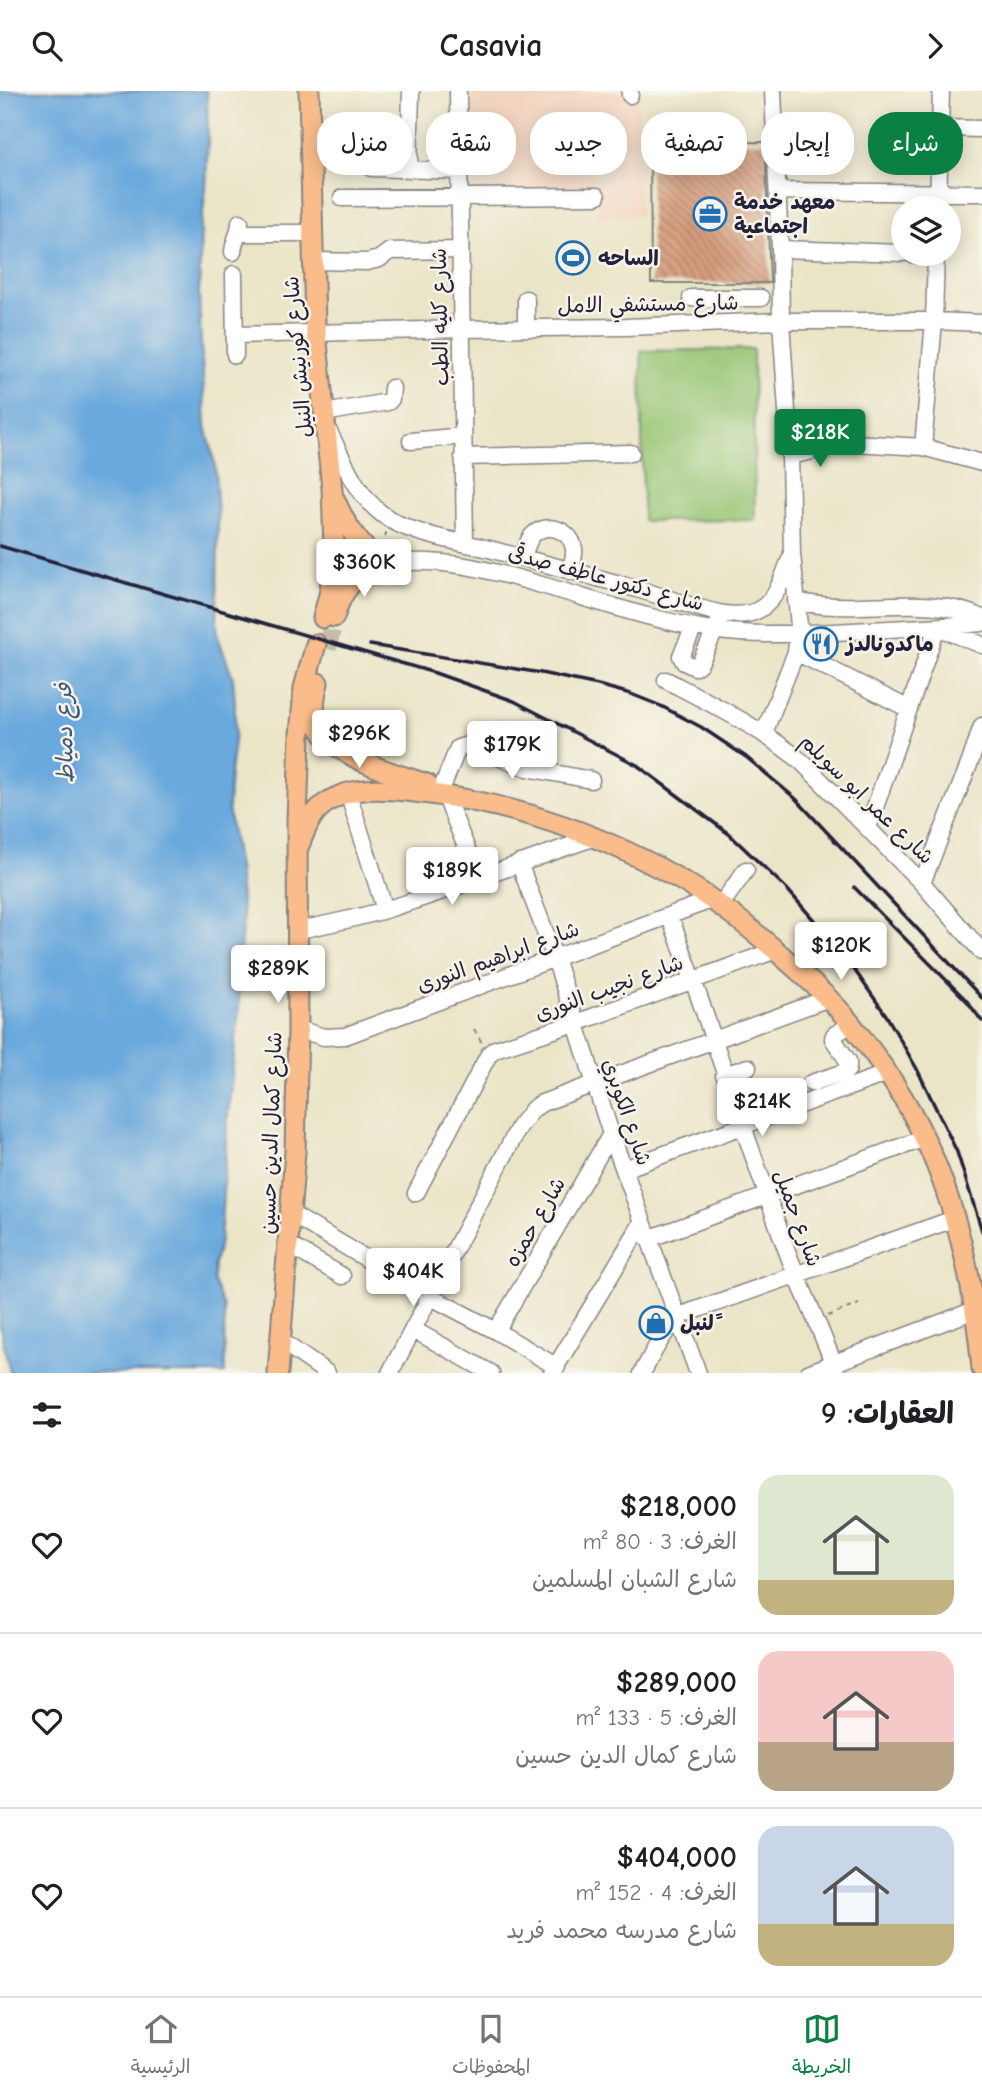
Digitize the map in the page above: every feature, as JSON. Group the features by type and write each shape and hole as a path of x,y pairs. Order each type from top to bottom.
{"main road":[{"path":"299,91 309,121"},
{"name":"شارع كورنيش النيل","path":"309,91 316,332 331,489 333,571 328,620"},
{"path":"309,121 318,104 320,91"},
{"path":"331,489 350,531 381,565"},
{"name":"شارع دكتور عاطف صدقى","path":"328,620 350,583 361,574 381,565"},
{"name":"شارع كمال الدين حسين","path":"278,1373 295,1152 301,710 304,688 321,647 315,694 316,720 321,730 342,750 359,759 443,792"},
{"path":"298,848 310,820 319,808 348,793 377,788 443,792 526,813 639,857 692,887 742,921 829,998 851,1024 888,1073 925,1138 946,1190 968,1270 982,1369"}],"street":[{"path":"410,112 411,91"},
{"name":"شارع كليه الطب","path":"458,91 458,112"},
{"path":"764,733 796,652 799,634 792,554 773,91"},
{"path":"940,112 941,91"},
{"path":"963,129 982,129"},
{"name":"شارع كليه الطب","path":"458,175 465,542"},
{"path":"938,196 939,175"},
{"path":"778,191 891,198"},
{"path":"961,197 982,193"},
{"path":"342,198 597,196"},
{"path":"233,252 239,227 312,233"},
{"path":"780,249 891,253"},
{"path":"313,261 367,262 379,259 390,251 459,250"},
{"path":"923,447 934,321 936,266"},
{"path":"234,274 235,355"},
{"path":"707,325 699,298 761,298"},
{"path":"526,299 526,328"},
{"name":"شارع مستشفي الامل","path":"235,335 707,325 781,321 982,323"},
{"path":"325,419 388,402 392,397 392,387"},
{"name":"شارع دكتور عاطف صدقى","path":"325,419 370,504 388,518 412,530 465,542 690,606 740,615 752,613 766,605 781,583 792,554"},
{"path":"789,431 813,433 836,442 923,447 982,463"},
{"path":"411,441 463,436"},
{"path":"790,456 807,454 836,442"},
{"path":"463,457 631,453"},
{"path":"523,558 531,536 539,530 557,529 565,533 574,548 570,571"},
{"name":"شارع دكتور عاطف صدقى","path":"381,565 426,563 480,568 677,624 715,631 799,634 937,627 982,620"},
{"name":"شارع دكتور عاطف صدقى","path":"796,601 820,605 919,605 956,608 982,620"},
{"path":"694,627 681,656 684,662 695,667 700,663 723,613"},
{"path":"868,828 937,627 982,645"},
{"path":"796,652 909,709"},
{"name":"شارع عمر ابو سويلم","path":"666,680 744,720 802,762 922,883 978,947"},
{"path":"922,883 976,767 982,729"},
{"path":"479,879 443,792 458,748 467,745 527,768 591,780"},
{"path":"348,793 375,895"},
{"path":"299,930 375,895 479,879 593,838"},
{"name":"شارع الكوبري","path":"519,863 555,958 645,1231 698,1373"},
{"path":"716,903 746,870"},
{"name":"شارع ابراهيم النورى","path":"298,1029 324,1037 345,1036 555,958 716,903"},
{"name":"شارع جميل","path":"670,917 767,1196 835,1368"},
{"path":"978,947 982,925"},
{"name":"شارع نجيب النورى","path":"416,1193 489,1054 495,1049 576,1023 776,950"},
{"path":"392,1372 525,1117 542,1103 829,998"},
{"path":"811,1083 848,1069 848,1061 833,1039 834,1035 851,1024"},
{"path":"724,1075 748,1067"},
{"path":"624,1169 888,1073"},
{"name":"شارع حمزه","path":"496,1331 611,1134"},
{"path":"291,1214 431,1297 496,1331 555,1370 645,1231 767,1196 925,1138"},
{"path":"642,1373 677,1320 796,1274 954,1219"},
{"path":"289,1245 342,1276"},
{"path":"807,1373 835,1368 975,1310"},
{"path":"414,1330 491,1373"},
{"path":"281,1341 326,1373"}],"path":[{"path":"381,565 388,518"},
{"path":"817,1320 859,1304"}],"shaded area":[{"path":"472,91 638,91 640,216 597,217 597,201 474,203 474,175 516,175 516,112 472,112"}],"green space":[{"path":"753,349 755,520 643,521 641,351"}],"water":[{"name":"فرع دمياط","path":"0,91 207,91 206,189 201,226 199,295 201,342 206,426 215,465 218,518 217,634 233,678 235,703 228,808 243,921 238,966 239,1008 228,1113 220,1241 213,1281 224,1307 225,1373 10,1373 0,1327"}],"building":[{"name":"معهد خدمة اجتماعية","path":"747,142 761,142 761,175 766,175 770,283 651,283 650,175 747,175"}],"tunnel":[{"path":"327,649 333,622"}],"railway":[{"path":"0,546 435,673 514,701 637,765 729,834 787,889 844,955 886,1015 917,1069 957,1152 982,1231"},
{"path":"370,645 598,685 661,706 701,727 746,757 795,798 982,998"},
{"path":"854,887 966,1000 982,1021"}],"place":[{"name":"معهد خدمة اجتماعية","path":"710,214"},
{"name":"الساحه","path":"573,258"},
{"name":"ماكدونالدز","path":"821,644"},
{"name":"لنبل ً","path":"656,1323"}]}
